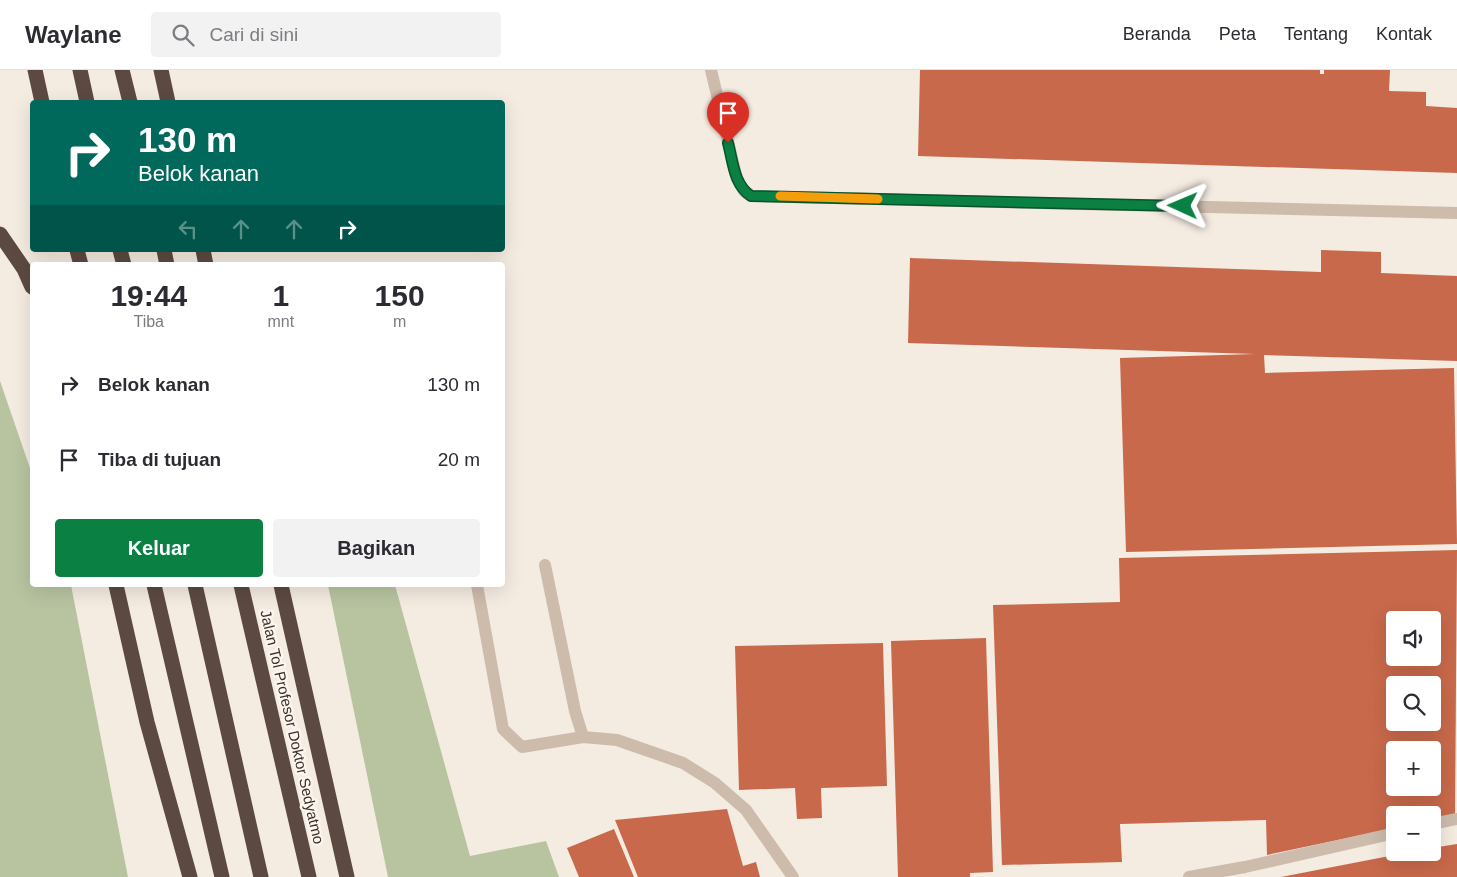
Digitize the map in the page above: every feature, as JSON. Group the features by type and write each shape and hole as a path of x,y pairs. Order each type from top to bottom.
{"highway":[{"path":"35,70 42,100"},
{"path":"80,70 87,100"},
{"path":"122,70 130,100"},
{"path":"161,70 168,100"},
{"path":"0,234 24,269 30,282"},
{"path":"116,587 147,722 190,877"},
{"path":"154,587 222,877"},
{"path":"196,587 261,877"},
{"name":"Jalan Tol Profesor Doktor Sedyatmo","path":"241,587 309,877"},
{"name":"Jalan Tol Profesor Doktor Sedyatmo","path":"281,587 347,877"}],"lane":[{"path":"711,70 737,179 744,191 751,196 1457,213"},
{"path":"545,565 575,711 583,738"},
{"path":"477,587 503,729 522,747 583,738 617,740 683,763 715,783 746,810 794,877"},
{"path":"1441,822 1457,819"},
{"path":"1189,877 1245,867 1386,835"}],"green space":[{"path":"0,381 30,468 30,587 71,587 128,877 0,877"},
{"path":"328,587 396,587 470,856 546,841 559,877 388,877"}],"building":[{"path":"920,70 1320,70 1320,74 1324,74 1324,70 1390,70 1389,91 1426,92 1426,106 1457,108 1457,173 918,156"},
{"path":"1321,250 1381,252 1381,273 1457,276 1457,361 1264,355 1265,373 1454,368 1457,544 1126,552 1120,358 1255,354 908,343 910,258 1321,272"},
{"path":"1457,550 1455,816 1441,818 1441,806 1386,806 1386,830 1267,855 1266,820 1120,824 1122,862 1002,865 993,605 1120,602 1119,558"},
{"path":"986,638 993,872 970,873 970,877 898,877 891,641"},
{"path":"883,643 887,786 821,788 822,818 797,819 795,788 739,790 735,646"},
{"path":"727,809 743,866 756,862 760,877 638,877 615,820"},
{"path":"614,829 634,877 579,877 567,848"},
{"path":"1457,844 1457,877 1281,877 1386,857 1386,861 1441,861 1441,847"}],"slow traffic":[{"path":"780,196 878,199"}],"route":[{"path":"728,143 737,179 744,191 751,196 1183,206"}]}
